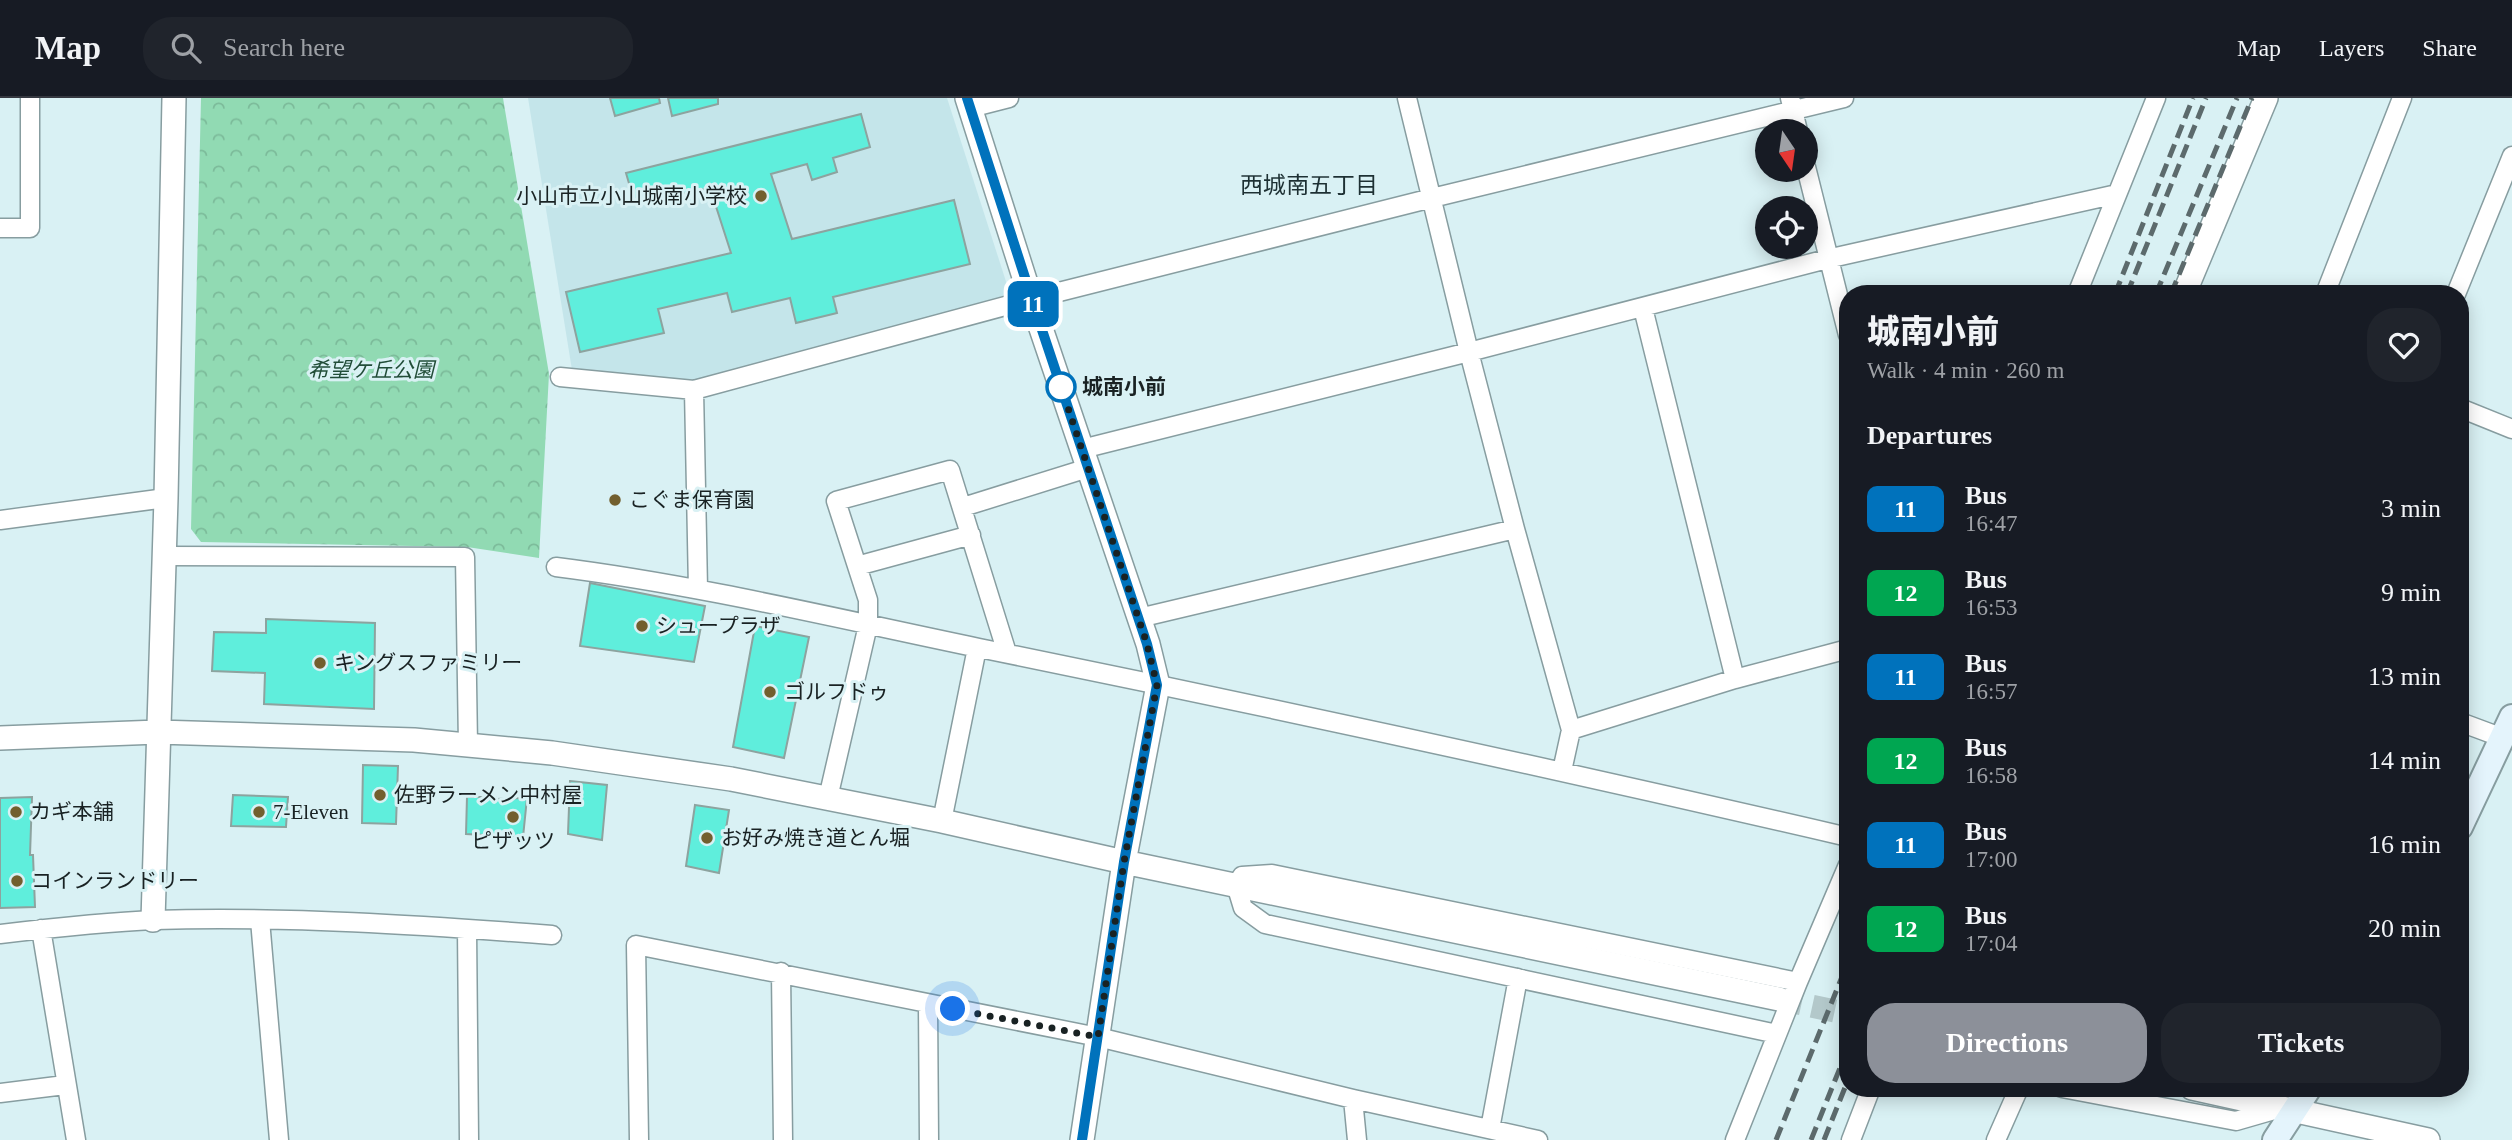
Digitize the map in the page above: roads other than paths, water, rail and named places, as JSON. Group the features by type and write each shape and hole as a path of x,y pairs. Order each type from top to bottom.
{"main road":[{"path":"2469,808 2507,728"},
{"path":"2275,1140 2282,1102"}],"street":[{"path":"0,228 30,228 30,98"},
{"path":"153,920 166,498 174,98"},
{"path":"1009,98 969,103 1031,299 1139,618 1154,665 1157,685 1124,862 1082,1140"},
{"path":"1407,98 1469,352 1571,730 1562,771"},
{"path":"560,377 694,390 1031,299 1791,105 1844,98"},
{"path":"2081,285 2156,98"},
{"path":"2189,285 2266,98"},
{"path":"2329,285 2402,98"},
{"path":"2460,285 2512,156"},
{"path":"1809,182 1839,302"},
{"path":"963,508 1085,458 1469,352 1827,259 2117,194"},
{"path":"1643,308 1735,680"},
{"path":"694,390 698,589"},
{"path":"2469,412 2512,429"},
{"path":"828,798 868,625 868,600 836,501 950,470 1007,653"},
{"path":"0,520 166,498"},
{"path":"1139,618 1515,529"},
{"path":"857,566 971,535"},
{"path":"164,556 466,557 468,745"},
{"path":"556,567 698,589 1007,653 1562,771 1839,835"},
{"path":"942,821 977,648"},
{"path":"1571,730 1839,651"},
{"path":"2469,723 2507,728"},
{"path":"0,738 158,732 414,740 552,753 704,775 942,821 1124,862 1779,999"},
{"path":"1236,885 1242,876 1272,874 1798,982"},
{"path":"1236,885 1243,908 1265,924 1777,1034"},
{"path":"1735,1140 1839,886"},
{"path":"0,934 153,920 260,920 552,935"},
{"path":"260,920 279,1140"},
{"path":"41,929 76,1140"},
{"path":"467,929 469,1140"},
{"path":"639,1140 636,945 1098,1037 1353,1099 1538,1140"},
{"path":"780,972 783,1140"},
{"path":"1490,1129 1518,978"},
{"path":"928,1004 929,1140"},
{"path":"0,1093 65,1085"},
{"path":"1852,1140 1868,1097"},
{"path":"1996,1140 2016,1097"},
{"path":"2109,1097 2235,1121 2282,1102"},
{"path":"2250,1097 2282,1102 2428,1140"},
{"path":"1353,1099 1357,1140"}],"tunnel":[{"path":"1779,999 1839,1012"}],"railway":[{"path":"2119,285 2193,98"},
{"path":"2131,285 2206,98"},
{"path":"2160,285 2237,98"},
{"path":"2175,285 2252,98"},
{"path":"1776,1140 1839,984"},
{"path":"1811,1140 1839,1070"},
{"path":"1824,1140 1841,1097"}],"place":[{"name":"小山市立小山城南小学校","path":"761,196"},
{"name":"城南小前","path":"1061,387"},
{"name":"こぐま保育園","path":"615,500"},
{"name":"シュープラザ","path":"642,626"},
{"name":"キングスファミリー","path":"320,663"},
{"name":"ゴルフドゥ","path":"770,692"},
{"name":"佐野ラーメン中村屋","path":"380,795"},
{"name":"カギ本舗","path":"16,812"},
{"name":"7-Eleven","path":"259,812"},
{"name":"ピザッツ","path":"513,817"},
{"name":"お好み焼き道とん堀","path":"707,838"},
{"name":"コインランドリー","path":"17,881"}],"district":[{"name":"西城南五丁目","path":"1309,185"}],"park label":[{"name":"希望ケ丘公園","path":"371,370"}]}
